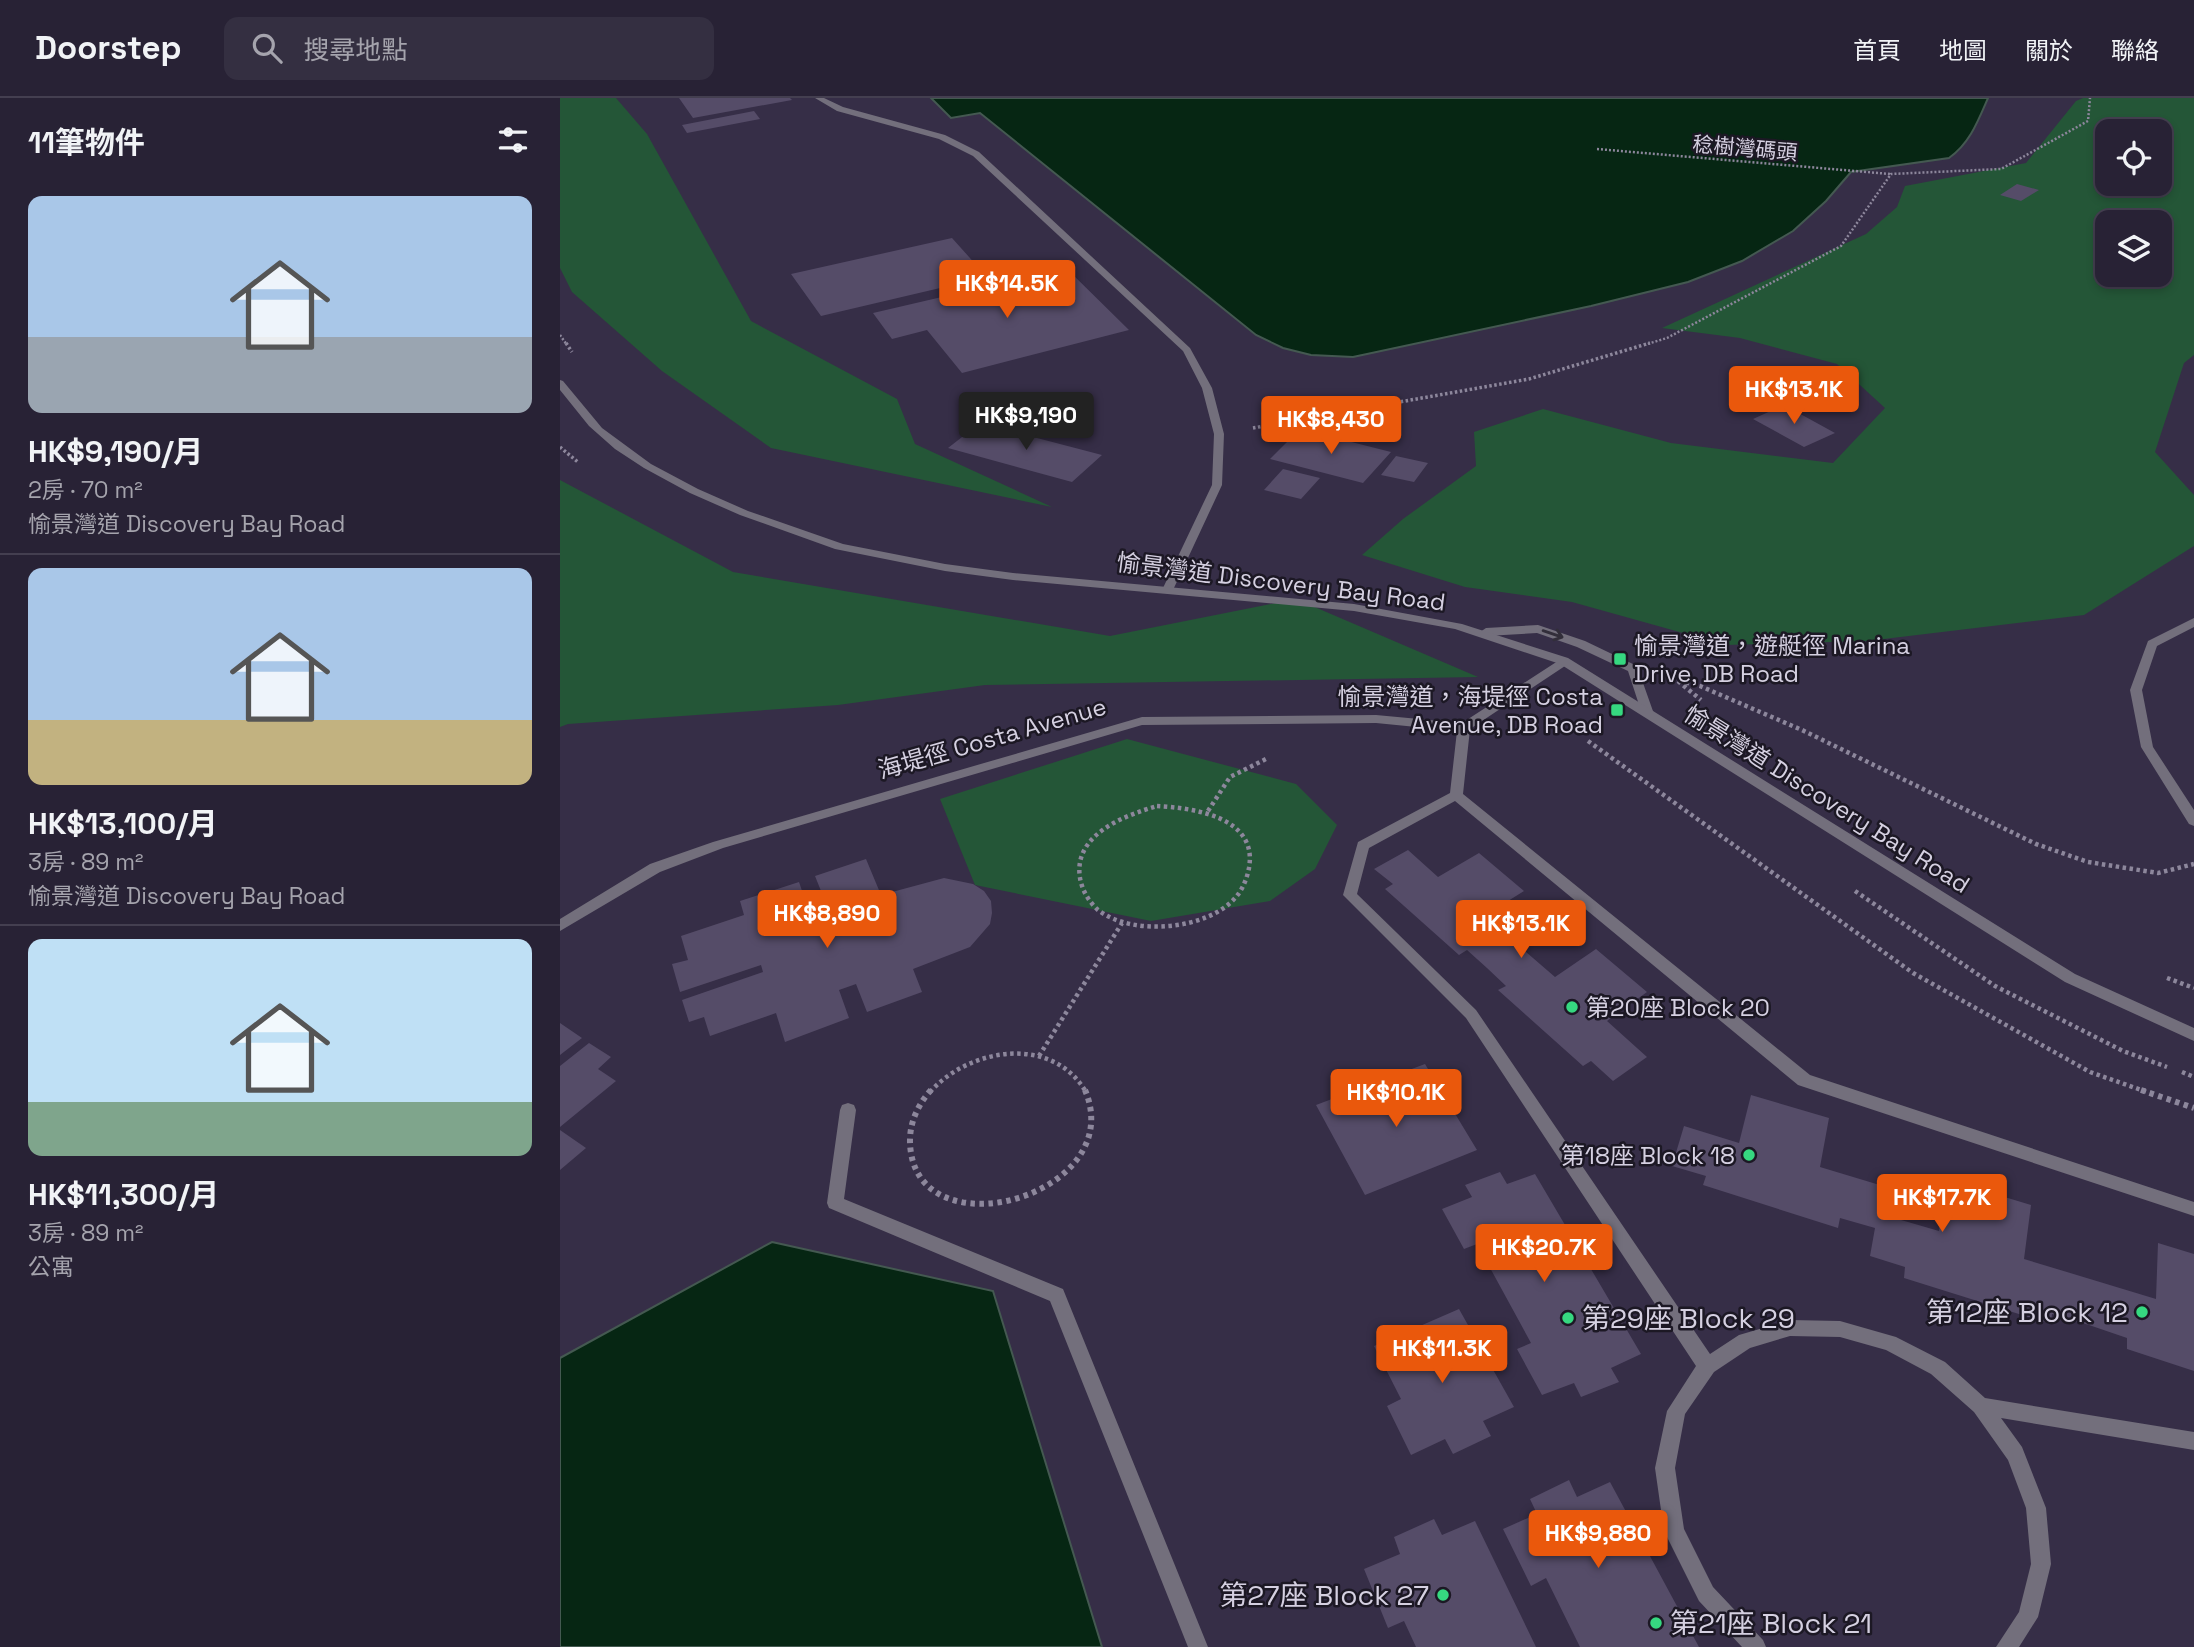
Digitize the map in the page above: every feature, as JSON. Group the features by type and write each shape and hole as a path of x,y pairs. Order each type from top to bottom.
{"street":[{"path":"819,98 840,109 942,137 976,154 1187,350 1207,388 1219,434 1217,485 1169,588"},
{"name":"愉景灣道 Discovery Bay Road","path":"560,383 604,436 651,469 706,497 767,523 876,556 1002,575 1169,588 1408,616 1486,632 1564,661 2070,978 2194,1035"},
{"path":"2194,622 2152,644 2136,690 2147,747 2194,821"},
{"path":"1486,632 1538,629 1581,644 1633,669 1648,714"},
{"path":"1456,795 1464,727 1564,661"},
{"name":"海堤徑 Costa Avenue","path":"560,926 655,868 718,845 1142,721 1376,719 1464,727"},
{"path":"1456,795 1804,1080 2194,1209"},
{"path":"1456,795 1363,845 1350,895 1471,1014 1707,1366"},
{"path":"848,1110 835,1203 1058,1295 1198,1647"},
{"path":"1756,1647 1706,1594 1674,1531 1665,1468 1676,1411 1707,1366 1745,1341 1790,1328 1840,1329 1890,1343 1938,1368 1981,1406 2015,1454 2036,1508 2041,1564 2028,1616 2006,1647"},
{"path":"1981,1406 2194,1441"}],"path":[{"name":"稔樹灣碼頭","path":"1597,149 1891,174 2001,169 2088,121 2090,98"},
{"path":"1248,429 1529,379 1667,338 1841,246 1891,174"},
{"path":"1676,680 1700,686 1802,730 2036,844 2088,862 2158,873 2194,864"},
{"path":"1588,741 1913,973 2090,1072 2194,1108"},
{"path":"1208,811 1230,777 1271,757"},
{"path":"1157,806 1183,806 1208,811 1230,822 1245,839 1251,859 1247,880 1233,899 1210,915 1181,925 1151,928 1122,923 1100,912 1085,895 1079,877 1081,858 1091,839 1109,824 1131,813 1157,806"},
{"path":"1039,1056 1122,923"},
{"path":"1010,1053 1039,1056 1062,1065 1080,1080 1090,1100 1092,1123 1085,1147 1069,1169 1046,1187 1027,1195 987,1205 959,1202 932,1189 915,1168 908,1143 912,1118 927,1093 950,1072 979,1059 1010,1053"}],"shaded area":[{"path":"560,98 616,98 647,134 751,321 897,399 915,444 1052,507 771,448 662,371 572,292 560,268"},
{"path":"931,98 1988,98 1968,138 1949,158 1851,172 1826,201 1793,231 1742,261 1688,282 1591,306 1353,357 1311,355 1283,348 1256,335 980,113 951,118"},
{"path":"2083,98 2194,98 2194,355 2184,363 2155,452 2194,495 2194,546 2084,615 1867,641 1726,645 1572,602 1465,587 1362,555 1403,519 1476,466 1474,432 1543,409 1671,443 1833,463 1885,408 1837,364 1740,338 1662,328 1866,234 1897,207 1905,186 2026,163 2076,101"},
{"path":"560,480 733,572 1110,636 1296,599 1478,677 985,685 838,705 568,724 560,727"},
{"path":"1127,739 1296,784 1337,825 1315,869 1270,901 1151,921 975,885 940,799"},
{"path":"772,1242 993,1291 1102,1647 560,1647 560,1358"}],"building":[{"path":"679,98 790,98 792,100 693,118"},
{"path":"754,111 760,119 687,133 682,125"},
{"path":"2017,184 2039,190 2021,201 2000,195"},
{"path":"952,238 987,277 821,316 791,274"},
{"path":"1066,268 1129,330 962,373 927,330 892,339 873,313"},
{"path":"1784,405 1835,433 1804,447 1753,419"},
{"path":"980,423 1102,455 1072,482 948,448"},
{"path":"1300,429 1391,452 1363,483 1270,459"},
{"path":"1396,456 1428,463 1414,482 1381,475"},
{"path":"1283,469 1320,478 1301,499 1264,490"},
{"path":"1408,850 1438,877 1479,853 1524,891 1484,916 1555,977 1596,949 1647,992 1607,1021 1647,1057 1613,1081 1591,1061 1583,1066 1498,990 1506,986 1467,950 1459,955 1385,889 1393,884 1374,869"},
{"path":"866,859 881,895 944,878 973,884 984,891 991,901 990,924 970,947 913,969 922,992 867,1012 856,984 839,990 849,1018 785,1042 776,1013 710,1036 704,1017 689,1022 682,1000 763,972 761,965 680,992 672,964 688,960 681,936 744,915 740,901 799,882 811,917 829,911 815,876"},
{"path":"560,1023 582,1038 560,1055"},
{"path":"589,1043 611,1057 598,1069 616,1081 560,1127 560,1066"},
{"path":"1425,1064 1477,1150 1365,1195 1316,1105"},
{"path":"1751,1095 1829,1118 1820,1167 1883,1186 1877,1213 1939,1231 1945,1179 2031,1205 2024,1259 2156,1299 2158,1243 2194,1254 2194,1371 2127,1349 2127,1338 2089,1325 2052,1314 2051,1324 1904,1278 1905,1267 1870,1256 1875,1228 1840,1218 1838,1228 1703,1185 1706,1176 1672,1166 1684,1126 1739,1143"},
{"path":"560,1130 586,1148 560,1170"},
{"path":"1500,1172 1507,1184 1535,1174 1641,1354 1611,1368 1619,1382 1581,1397 1574,1383 1542,1395 1517,1349 1531,1343 1477,1244 1464,1249 1442,1209 1472,1197 1465,1185"},
{"path":"1459,1309 1514,1407 1483,1421 1491,1436 1453,1454 1445,1439 1411,1455 1387,1406 1401,1399 1374,1346"},
{"path":"1569,1480 1577,1497 1610,1482 1699,1647 1580,1647 1546,1578 1531,1586 1503,1529 1537,1514 1530,1499"},
{"name":"第27座 Block 27","path":"1434,1519 1442,1535 1475,1521 1536,1647 1416,1647 1404,1621 1388,1628 1364,1569 1400,1554 1394,1537"}],"place":[{"name":"愉景灣道，遊艇徑 Marina Drive, DB Road","path":"1620,659"},
{"name":"愉景灣道，海堤徑 Costa Avenue, DB Road","path":"1617,710"},
{"name":"第20座 Block 20","path":"1572,1007"},
{"name":"第18座 Block 18","path":"1749,1155"},
{"name":"第12座 Block 12","path":"2142,1312"},
{"name":"第29座 Block 29","path":"1568,1318"},
{"name":"第27座 Block 27","path":"1443,1595"},
{"name":"第21座 Block 21","path":"1656,1623"}]}
